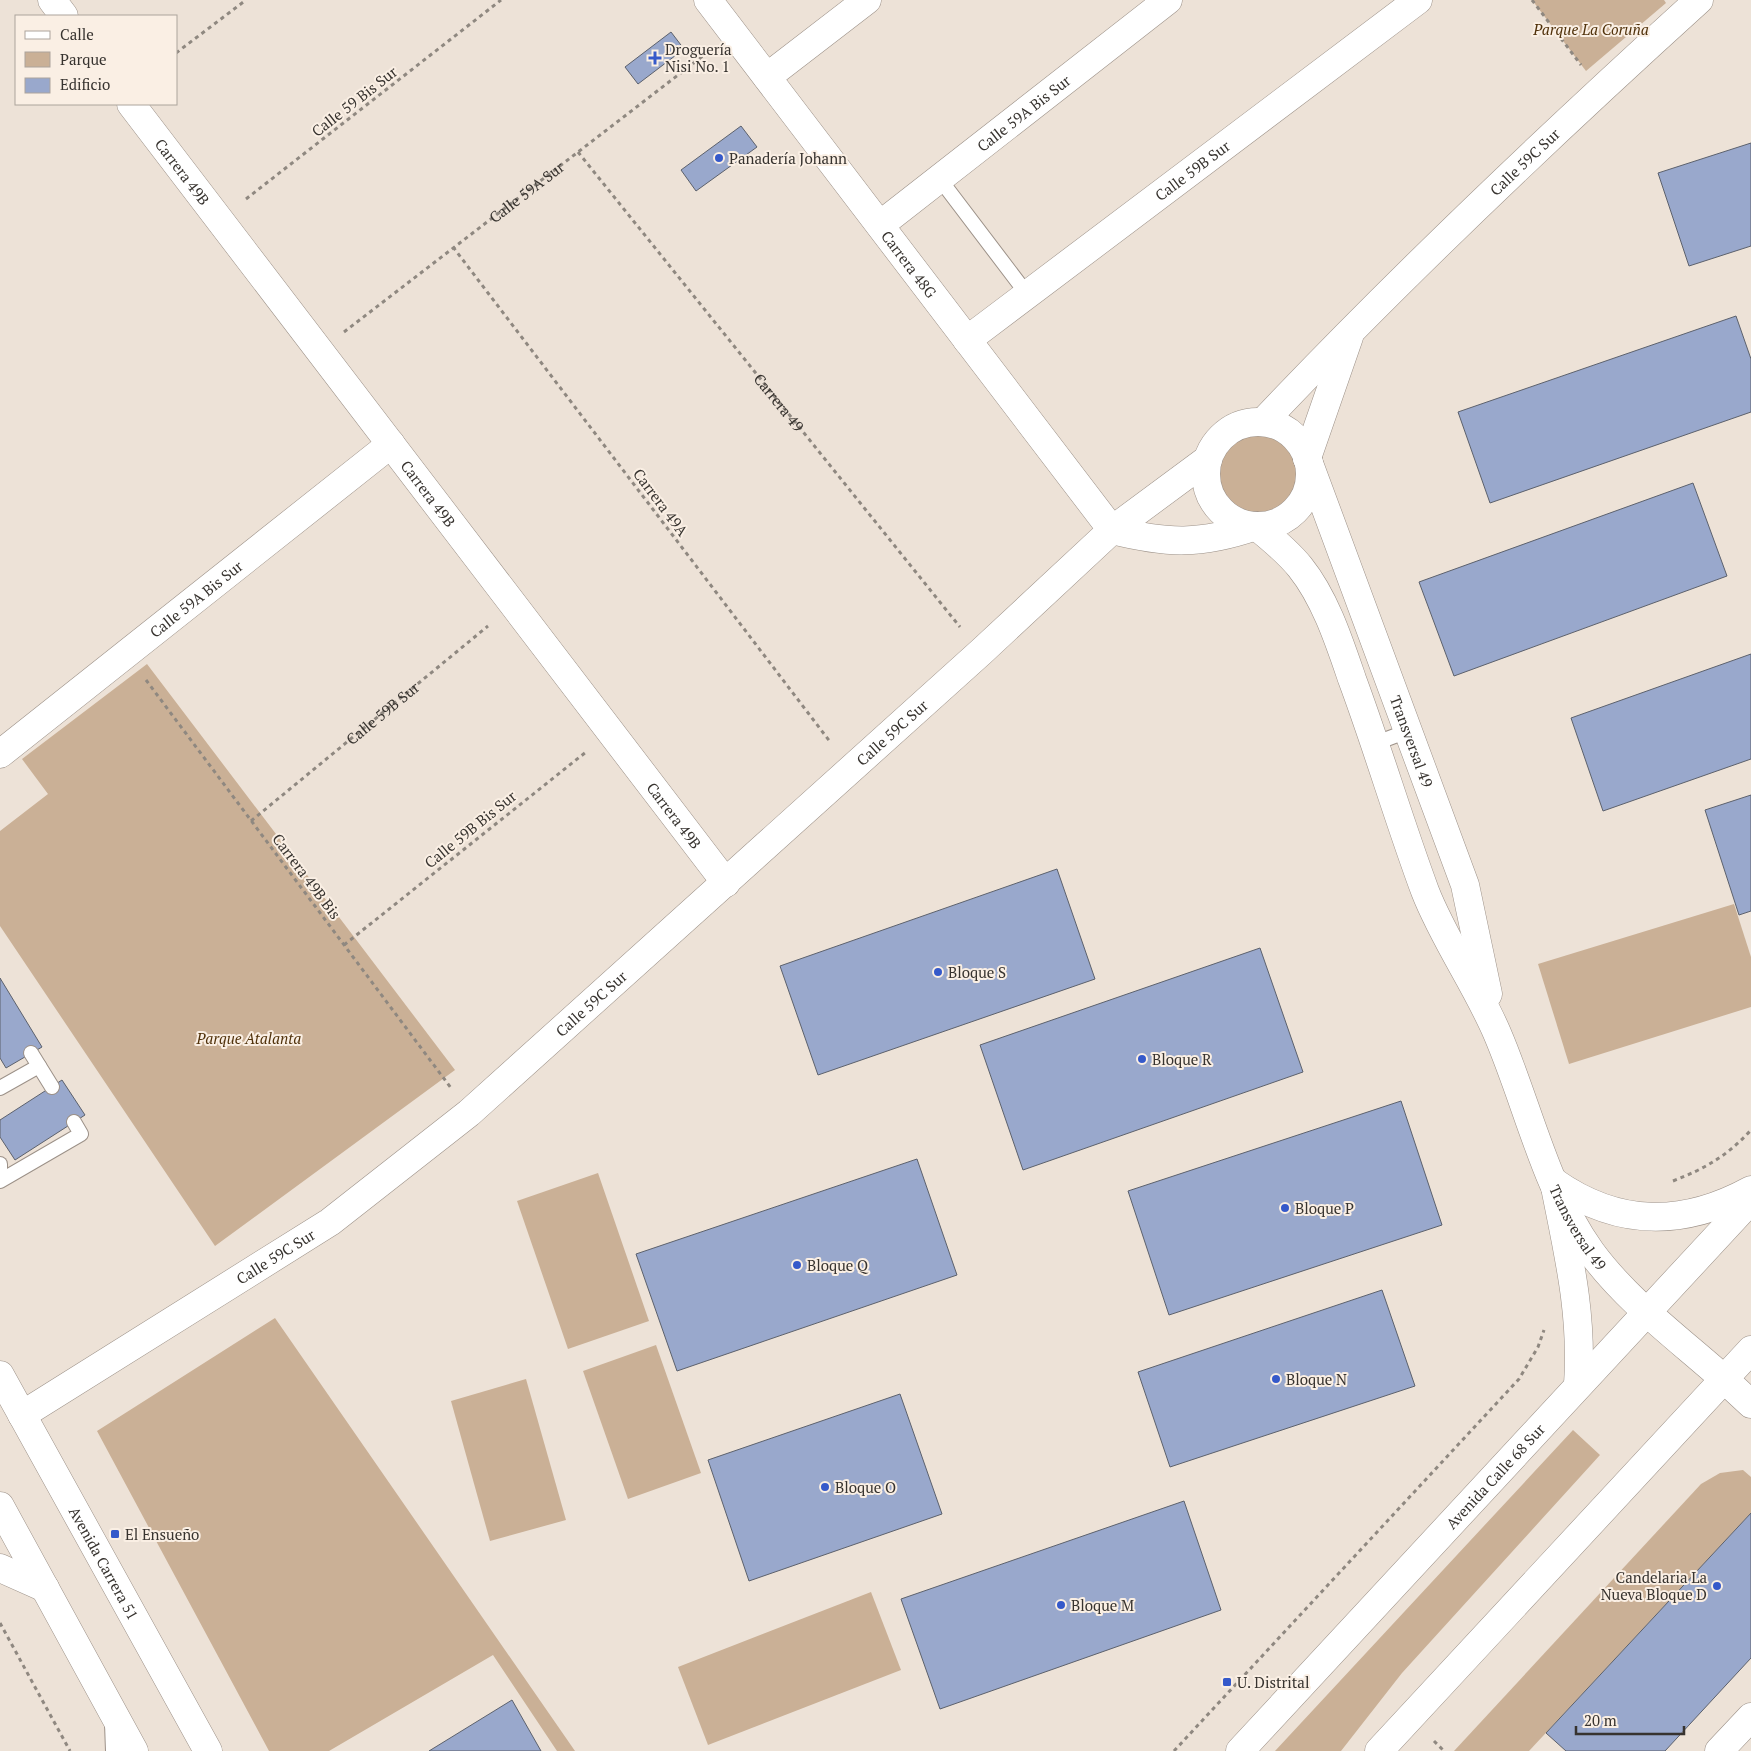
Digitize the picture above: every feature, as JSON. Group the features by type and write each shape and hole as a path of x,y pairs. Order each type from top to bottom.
{"street":[{"path":"52,0 63,15"},
{"name":"Carrera 48G","path":"708,0 1112,530"},
{"path":"767,77 867,0"},
{"name":"Calle 59A Bis Sur","path":"880,225 1168,0"},
{"name":"Calle 59B Sur","path":"967,340 1418,0"},
{"name":"Calle 59C Sur","path":"1263,422 1352,328 1600,90 1699,0"},
{"name":"Carrera 49B","path":"132,105 726,883"},
{"name":"Calle 59C Sur","path":"1307,458 1352,328"},
{"path":"1112,530 1150,540 1184,541 1212,539 1256,526 1276,523 1297,508 1305,496 1309,485 1310,471 1307,458 1300,444 1292,435 1282,428 1263,422 1250,422 1226,432 1211,450 1208,459 1207,485 1214,501 1223,513 1235,521 1256,526"},
{"name":"Calle 59A Bis Sur","path":"0,754 391,444"},
{"name":"Transversal 49","path":"1307,458 1465,885 1496,1032"},
{"name":"Calle 59C Sur","path":"22,1416 330,1222 469,1113 726,883 1112,530 1208,459"},
{"name":"Transversal 49","path":"1256,526 1276,542 1299,566 1311,584 1341,649 1376,743 1426,893 1496,1032 1554,1182 1574,1224 1592,1252 1646,1311 1724,1379"},
{"path":"1554,1182 1574,1197 1605,1209 1637,1216 1661,1218 1704,1211 1751,1190"},
{"path":"1554,1182 1578,1311 1581,1345 1578,1385"},
{"name":"Avenida Calle 68 Sur","path":"1240,1751 1646,1311 1751,1200"},
{"path":"1379,1751 1751,1350"},
{"name":"Avenida Carrera 51","path":"0,1375 208,1751"},
{"path":"1724,1379 1751,1404"},
{"path":"0,1506 134,1751"},
{"path":"0,1568 45,1588"},
{"path":"1719,1751 1751,1716"}],"lane":[{"path":"939,178 1027,294"},
{"path":"1376,743 1408,732"},
{"path":"31,1053 52,1086"},
{"path":"0,1088 39,1066"},
{"path":"0,1181 81,1134 74,1122"},
{"path":"0,1164 0,1169"},
{"path":"112,1710 113,1751"}],"path":[{"path":"178,51 246,0"},
{"name":"Calle 59 Bis Sur","path":"220,220 501,0"},
{"path":"1532,0 1600,90"},
{"name":"Calle 59A Sur","path":"320,351 733,33"},
{"name":"Carrera 49","path":"578,152 980,652"},
{"name":"Carrera 49A","path":"453,247 851,769"},
{"name":"Calle 59B Sur","path":"251,821 514,604"},
{"name":"Carrera 49B Bis","path":"126,654 469,1113"},
{"name":"Calle 59B Bis Sur","path":"344,945 611,732"},
{"path":"1667,1183 1700,1170 1732,1151 1751,1130"},
{"path":"1174,1751 1519,1379 1538,1347 1547,1323"},
{"path":"0,1623 70,1751"}],"green space":[{"name":"Parque La Coruña","path":"1532,0 1664,0 1666,3 1586,71"},
{"path":"1257,423 1267,424 1286,431 1300,445 1307,464 1307,484 1300,503 1286,517 1267,524 1257,525 1247,524 1228,517 1214,503 1207,484 1206,474 1207,464 1214,445 1228,431 1247,424"},
{"name":"Parque Atalanta","path":"147,664 455,1070 215,1246 0,926 0,831 48,794 22,759"},
{"path":"1734,904 1751,957 1751,1007 1569,1064 1538,964"},
{"path":"598,1173 649,1321 568,1349 517,1201"},
{"path":"275,1318 575,1751 557,1751 493,1655 329,1751 269,1751 97,1431"},
{"path":"656,1345 701,1473 628,1499 583,1371"},
{"path":"526,1379 566,1520 490,1541 451,1401"},
{"path":"1573,1430 1600,1455 1402,1673 1341,1751 1275,1751"},
{"path":"1743,1470 1751,1477 1751,1513 1529,1751 1454,1751 1701,1484 1720,1473"},
{"path":"871,1592 901,1670 708,1745 678,1667"}],"building":[{"name":"Droguería Nisi No. 1","path":"671,32 684,49 638,84 625,67"},
{"name":"Panadería Johann","path":"741,126 757,147 696,191 681,170"},
{"path":"1751,143 1751,246 1689,266 1658,173"},
{"path":"1736,316 1751,359 1751,412 1490,503 1458,412"},
{"path":"1693,483 1727,576 1454,676 1419,582"},
{"path":"1751,654 1751,759 1603,811 1571,718"},
{"path":"1751,795 1751,911 1739,915 1705,810"},
{"name":"Bloque S","path":"1057,869 1095,979 818,1075 780,966"},
{"name":"Bloque R","path":"1260,948 1303,1072 1023,1170 980,1045"},
{"path":"0,978 42,1047 6,1068 0,1058"},
{"path":"62,1080 85,1115 15,1160 0,1137 0,1120"},
{"name":"Bloque P","path":"1401,1101 1442,1225 1169,1315 1128,1191"},
{"name":"Bloque Q","path":"917,1159 957,1275 677,1371 636,1254"},
{"name":"Bloque N","path":"1382,1290 1415,1386 1170,1467 1138,1372"},
{"name":"Bloque O","path":"900,1394 942,1514 749,1581 708,1460"},
{"name":"Bloque M","path":"1184,1501 1221,1610 940,1709 901,1599"},
{"name":"Candelaria La Nueva Bloque D","path":"1751,1513 1751,1658 1665,1751 1566,1751 1546,1733"},
{"path":"512,1700 541,1751 429,1751"}],"place":[{"name":"Droguería Nisi No. 1","path":"655,58"},
{"name":"Panadería Johann","path":"719,158"},
{"name":"Bloque S","path":"938,972"},
{"name":"Bloque R","path":"1142,1059"},
{"name":"Bloque P","path":"1285,1208"},
{"name":"Bloque Q","path":"797,1265"},
{"name":"Bloque N","path":"1276,1379"},
{"name":"Bloque O","path":"825,1487"},
{"name":"El Ensueño","path":"115,1534"},
{"name":"Candelaria La Nueva Bloque D","path":"1717,1586"},
{"name":"Bloque M","path":"1061,1605"},
{"name":"U. Distrital","path":"1227,1682"}]}
